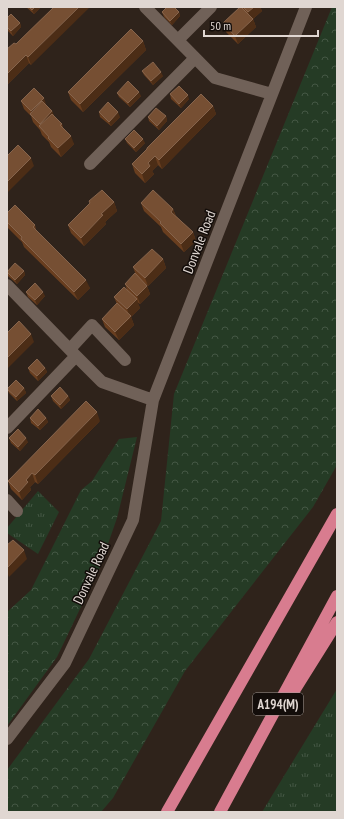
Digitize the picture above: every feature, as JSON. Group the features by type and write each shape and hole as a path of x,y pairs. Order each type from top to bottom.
{"highway":[{"name":"A194(M)","path":"167,812 337,514"},
{"name":"A194(M)","path":"284,609 337,526"},
{"name":"A194(M)","path":"220,812 337,596"},
{"name":"A194(M)","path":"220,812 337,622"}],"street":[{"path":"145,7 215,78 272,94"},
{"path":"178,40 211,7"},
{"name":"Donvale Road","path":"7,739 65,663 133,520 153,400 306,7"},
{"path":"90,164 196,58"},
{"path":"7,285 102,382 153,400"},
{"path":"7,428 73,353 92,325 125,360"},
{"path":"7,500 17,511"}],"green space":[{"path":"332,7 337,7 337,465 313,507 185,671 113,798 101,812 7,812 7,770 89,659 161,521 174,394"},
{"path":"137,437 117,518 100,567 57,657 7,726 7,612 31,590 81,490 92,481 119,439"},
{"path":"38,491 59,512 38,554 7,533 7,528"},
{"path":"337,689 337,812 262,812"}],"building":[{"path":"54,7 79,7 28,57 26,55 7,74 7,49 14,43 16,44"},
{"path":"167,7 174,7 179,12 170,21 162,12"},
{"path":"240,7 253,19 235,36 223,23"},
{"path":"243,7 254,7 248,12"},
{"path":"11,14 20,23 11,31 7,27 7,18"},
{"path":"131,29 143,41 80,104 68,92"},
{"path":"153,62 161,72 151,81 142,71"},
{"path":"128,81 139,92 128,103 117,93"},
{"path":"179,86 188,95 179,104 170,94"},
{"path":"34,88 44,98 31,111 21,101"},
{"path":"201,94 213,106 159,160 155,156 148,163 150,166 142,174 132,164"},
{"path":"42,101 52,111 40,124 30,114"},
{"path":"108,102 118,112 109,122 99,112"},
{"path":"156,108 166,116 157,126 148,117"},
{"path":"52,114 71,136 58,148 39,126"},
{"path":"134,130 143,139 134,148 125,139"},
{"path":"18,145 31,158 7,182 7,156"},
{"path":"102,190 114,202 101,214 103,215 81,238 68,225 90,203 89,201"},
{"path":"153,190 173,209 171,212 193,232 181,244 141,203"},
{"path":"15,205 35,225 33,227 86,280 74,292 21,239 22,237 7,222 7,213"},
{"path":"152,249 163,259 145,278 133,267"},
{"path":"15,263 24,271 15,280 7,272"},
{"path":"135,273 147,286 137,296 125,284"},
{"path":"35,283 43,292 35,300 26,292"},
{"path":"124,287 137,299 127,309 114,297"},
{"path":"117,303 131,316 115,332 102,319"},
{"path":"19,321 31,334 7,358 7,333"},
{"path":"37,359 45,368 37,376 28,368"},
{"path":"16,380 24,388 16,397 7,389"},
{"path":"60,387 68,396 60,405 51,396"},
{"path":"86,401 97,412 35,475 32,473 26,480 28,482 19,492 8,481"},
{"path":"38,409 46,418 38,426 30,418"},
{"path":"18,429 26,438 18,447 9,438"},
{"path":"13,540 24,550 7,568 7,545"}]}
